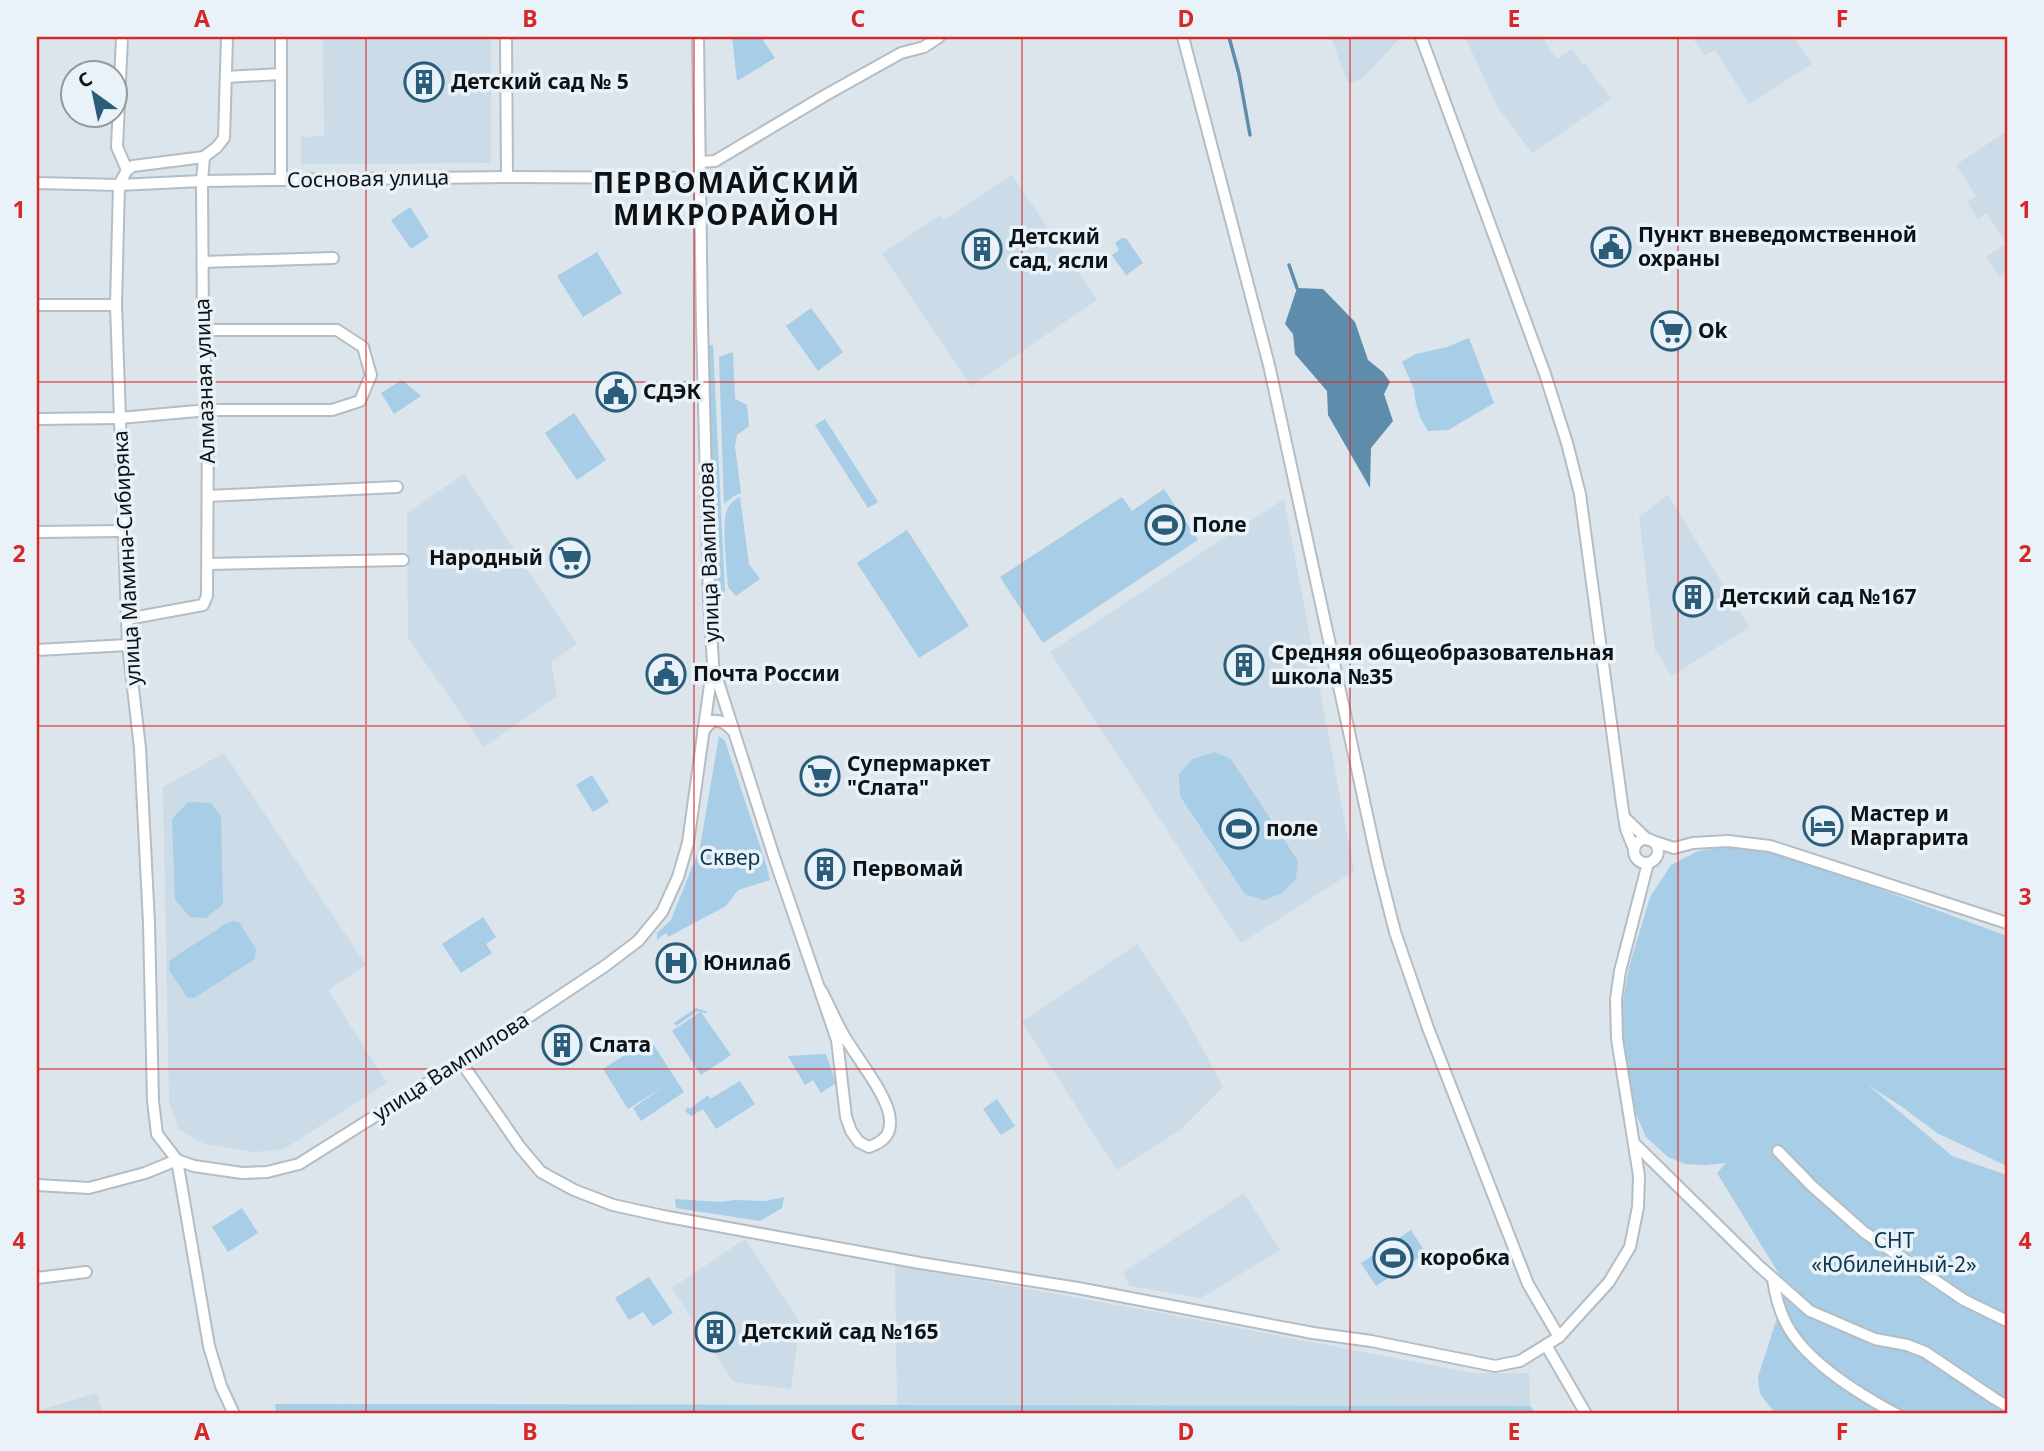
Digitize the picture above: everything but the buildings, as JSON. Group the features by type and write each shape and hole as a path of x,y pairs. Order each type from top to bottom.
{"street":[{"path":"122,37 117,148 127,170 133,166 204,157 224,138 227,37"},
{"path":"281,37 281,180"},
{"path":"506,37 507,177"},
{"name":"улица Вампилова","path":"177,1160 194,1166 242,1173 267,1172 299,1164 461,1062 605,966 638,941 662,912 678,877 688,843 713,663 709,599 698,37"},
{"path":"700,162 715,161 901,53 925,47 939,37"},
{"path":"1183,37 1269,365 1375,852 1394,927 1428,1028 1528,1284 1559,1337"},
{"path":"1421,37 1545,374 1567,443 1580,494 1624,817 1634,853 1640,894"},
{"path":"226,77 281,74"},
{"name":"Алмазная улица","path":"127,618 203,605 207,596 208,410 203,330 204,157"},
{"name":"улица Мамина-Сибиряка","path":"127,170 119,185 116,305 128,645 141,748 153,1101 157,1134 177,1160"},
{"name":"Сосновая улица","path":"37,183 119,185 202,181 507,177 699,178"},
{"path":"203,262 333,258"},
{"path":"37,305 116,305"},
{"path":"37,419 120,418 208,410 332,410 360,401 371,375 363,347 337,330 203,330"},
{"path":"208,496 397,487"},
{"path":"37,532 123,531"},
{"path":"208,564 403,559"},
{"path":"37,650 128,645"},
{"path":"713,663 839,1048 850,1131 859,1142 869,1147 881,1143 889,1132 890,1117 885,1103 844,1035 821,990"},
{"path":"704,731 712,722 720,720 735,733"},
{"path":"461,1062 520,1147 541,1172 574,1190 613,1205 920,1263 1078,1288 1286,1328 1371,1341 1495,1366 1520,1361 1559,1337 1609,1282 1630,1247 1638,1207 1639,1175 1617,1039 1616,999 1620,971 1640,894 1657,851 1650,840 1624,817"},
{"path":"1634,853 1637,843 1650,840 1674,848"},
{"path":"1634,853 1641,862 1651,861 1674,848 1693,843 1728,841 1770,846 2007,923"},
{"path":"1635,1144 1773,1279 1810,1311 1875,1339 1907,1345 1925,1352 2007,1406"},
{"path":"1777,1151 1864,1232 1964,1300 2007,1321"},
{"path":"37,1185 89,1188 145,1173 177,1160 209,1346 221,1386 234,1414"},
{"path":"37,1279 86,1272"},
{"path":"1773,1279 1786,1324 1807,1351 1830,1372 1896,1414"},
{"path":"1546,1345 1586,1414"}],"shaded area":[{"path":"323,37 491,38 491,163 301,164 301,137 324,136"},
{"path":"1331,37 1401,37 1362,79 1348,83"},
{"path":"1465,37 1542,37 1557,59 1572,49 1611,99 1532,153 1497,106"},
{"path":"1692,37 1794,37 1812,64 1749,104 1715,50 1704,55"},
{"path":"2007,131 2007,272 2000,277 1986,257 2006,244 1987,213 1978,219 1967,202 1976,196 1956,165"},
{"path":"1012,175 1097,300 971,386 882,254 940,215 944,220"},
{"path":"1297,288 1323,289 1355,322 1368,360 1383,372 1390,382 1384,394 1393,421 1371,448 1370,488 1328,415 1327,391 1295,354 1293,334 1285,324"},
{"path":"464,474 577,644 551,662 557,696 484,747 408,638 407,513"},
{"path":"1668,495 1749,627 1672,676 1655,650 1639,517"},
{"path":"1284,499 1354,871 1241,943 1050,652"},
{"path":"224,753 366,965 328,990 387,1083 284,1149 255,1152 204,1144 178,1129 169,1101 163,787"},
{"path":"1137,944 1187,1020 1223,1087 1180,1130 1117,1170 1022,1022"},
{"path":"1244,1193 1280,1250 1201,1298 1129,1286 1124,1272"},
{"path":"745,1239 800,1322 791,1389 734,1382 672,1288"},
{"path":"895,1265 1472,1373 1529,1373 1530,1406 897,1405"},
{"path":"97,1393 103,1414 37,1414 37,1411"}],"green space":[{"path":"732,37 761,37 775,58 737,81"},
{"path":"410,207 429,237 411,249 391,220"},
{"path":"1126,238 1143,263 1126,275 1112,255 1119,250 1115,243"},
{"path":"597,252 622,293 583,317 557,276"},
{"path":"811,308 843,352 818,371 786,326"},
{"path":"1469,338 1494,403 1448,430 1428,431 1420,417 1414,389 1402,362 1416,354 1447,347"},
{"path":"708,345 713,345 725,592 722,595 715,583"},
{"path":"733,352 735,399 747,405 749,426 737,435 735,446 741,493 724,504 719,357"},
{"path":"402,380 421,396 394,414 381,393"},
{"path":"574,413 606,460 577,480 545,433"},
{"path":"825,419 878,502 868,508 815,425"},
{"path":"1164,489 1198,540 1043,643 1000,577 1122,497 1132,511"},
{"path":"740,497 749,564 760,579 736,596 728,587 724,529 728,508"},
{"path":"907,530 969,626 919,658 857,563"},
{"name":"Сквер","path":"719,736 725,741 770,880 738,890 726,906 668,937 666,933 657,940 657,933 671,920 700,847"},
{"name":"поле","path":"1214,752 1231,759 1298,861 1296,879 1282,893 1264,900 1245,894 1180,796 1179,774 1193,759"},
{"path":"592,775 609,802 593,812 576,785"},
{"path":"188,802 211,803 221,817 223,904 206,918 190,917 175,900 172,819"},
{"name":"СНТ «Юбилейный-2»","path":"1749,847 1795,858 2007,936 2007,1166 1937,1133 1868,1085 1952,1156 2007,1175 2007,1414 1776,1414 1760,1394 1758,1377 1787,1287 1717,1173 1726,1163 1685,1164 1668,1157 1646,1137 1627,1093 1619,1023 1629,967 1650,897 1671,865 1698,851"},
{"path":"483,917 496,937 486,944 492,953 461,973 442,944"},
{"path":"234,921 239,922 256,949 255,959 194,998 187,997 169,970 170,960"},
{"path":"696,1008 708,1012 701,1012 731,1055 701,1075 672,1031 700,1012 676,1026 674,1023"},
{"path":"647,1041 653,1044 684,1092 641,1121 633,1108 666,1085 628,1109 603,1069"},
{"path":"826,1054 836,1083 821,1093 813,1080 805,1085 788,1056"},
{"path":"740,1081 755,1104 716,1129 703,1109 691,1116 685,1111 708,1095 710,1099"},
{"path":"997,1099 1015,1126 1001,1135 983,1109"},
{"path":"784,1197 782,1208 760,1221 676,1208 675,1199 721,1202 765,1201"},
{"path":"242,1208 258,1233 228,1252 212,1227"},
{"name":"коробка","path":"1411,1230 1426,1253 1376,1286 1361,1263"},
{"path":"649,1277 673,1313 653,1326 643,1312 629,1320 615,1298"},
{"path":"275,1404 1530,1406 1536,1414 276,1414"}],"waterway":[{"path":"1229,37 1250,135"},
{"path":"1289,265 1297,288"}],"place":[{"name":"Детский сад № 5","path":"424,82"},
{"name":"Пункт вневедомственной охраны","path":"1611,247"},
{"name":"Детский сад, ясли","path":"982,249"},
{"name":"Ok","path":"1671,331"},
{"name":"СДЭК","path":"616,392"},
{"name":"Поле","path":"1165,525"},
{"name":"Народный","path":"570,558"},
{"name":"Детский сад №167","path":"1693,597"},
{"name":"Средняя общеобразовательная школа №35","path":"1244,665"},
{"name":"Почта России","path":"666,674"},
{"name":"Супермаркет \"Слата\"","path":"820,776"},
{"name":"Мастер и Маргарита","path":"1823,826"},
{"name":"поле","path":"1239,829"},
{"name":"Первомай","path":"825,869"},
{"name":"Юнилаб","path":"676,963"},
{"name":"Слата","path":"562,1045"},
{"name":"коробка","path":"1393,1258"},
{"name":"Детский сад №165","path":"715,1332"}],"district":[{"name":"ПЕРВОМАЙСКИЙ МИКРОРАЙОН","path":"727,199"}]}
